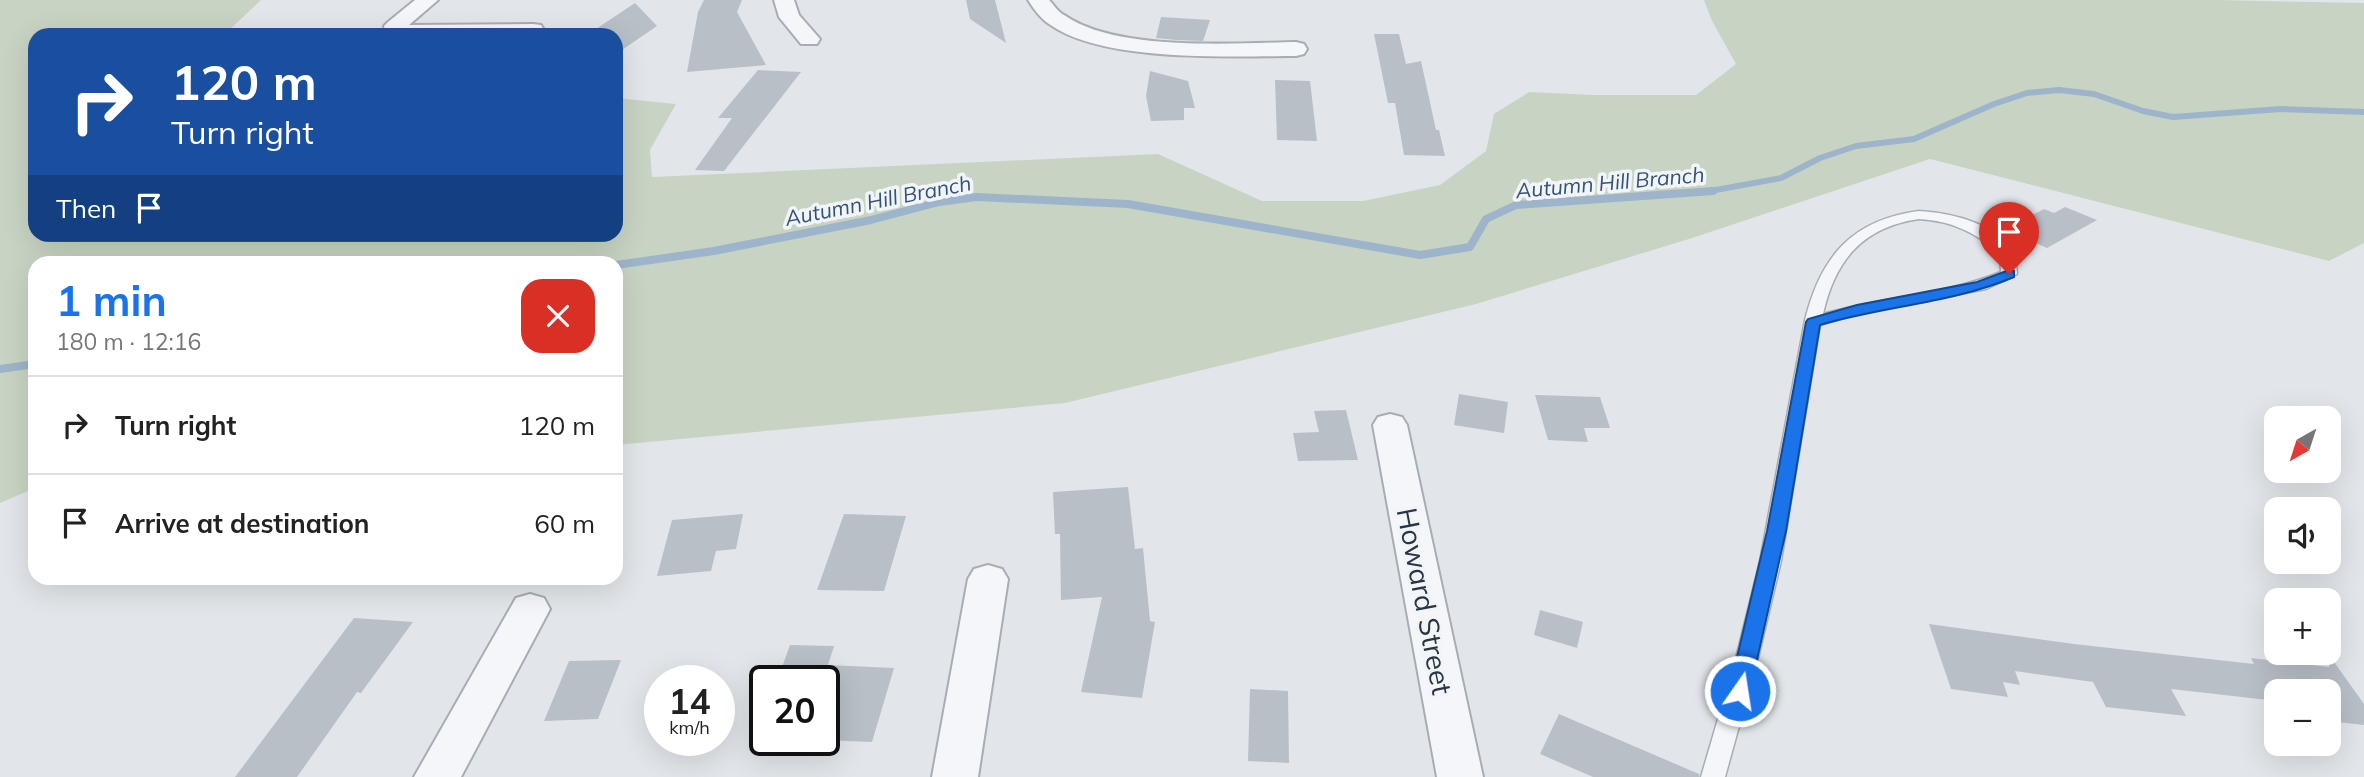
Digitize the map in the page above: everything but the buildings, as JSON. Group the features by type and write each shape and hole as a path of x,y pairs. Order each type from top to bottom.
{"street":[{"path":"395,28 428,0"},
{"path":"784,0 789,17 809,39"},
{"path":"1038,0 1047,13 1082,32 1136,45 1196,50 1296,48"},
{"name":"Howard Street","path":"1390,425 1460,777"},
{"path":"955,777 988,579"},
{"path":"437,777 530,609"}],"lane":[{"path":"1713,777 1740,691 1777,531 1813,322 1823,285 1836,261 1857,238 1884,221 1913,214 1945,218 1976,228 2007,251 2009,274 1980,286 1857,309 1813,322"}],"green space":[{"path":"0,0 261,0 231,28 28,28 28,242 623,242 623,99 676,104 650,150 652,177 1158,154 1262,201 1363,201 1440,185 1486,151 1494,114 1529,92 1696,95 1736,64 1712,21 1704,0 2216,0 2364,3 2364,243 2329,261 1930,159 1689,239 1476,304 1065,403 623,444 623,256 28,256 28,491 0,503"}],"waterway":[{"name":"Autumn Hill Branch","path":"1708,191 1781,178 1820,158 1856,146 1914,139 1994,104 2027,93 2059,90 2094,94 2143,111 2173,117 2281,109 2364,112"},
{"name":"Autumn Hill Branch","path":"623,264 714,251 871,220 939,202 977,197 1128,204 1420,255 1470,247 1486,219 1516,205 1708,191"},
{"name":"Autumn Hill Branch","path":"1699,193 1708,191"},
{"name":"Autumn Hill Branch","path":"1708,191 1713,191"},
{"name":"Autumn Hill Branch","path":"0,369 28,365"}],"route":[{"path":"1740,691 1777,531 1813,322 1903,299 1980,286 2009,274"}]}
